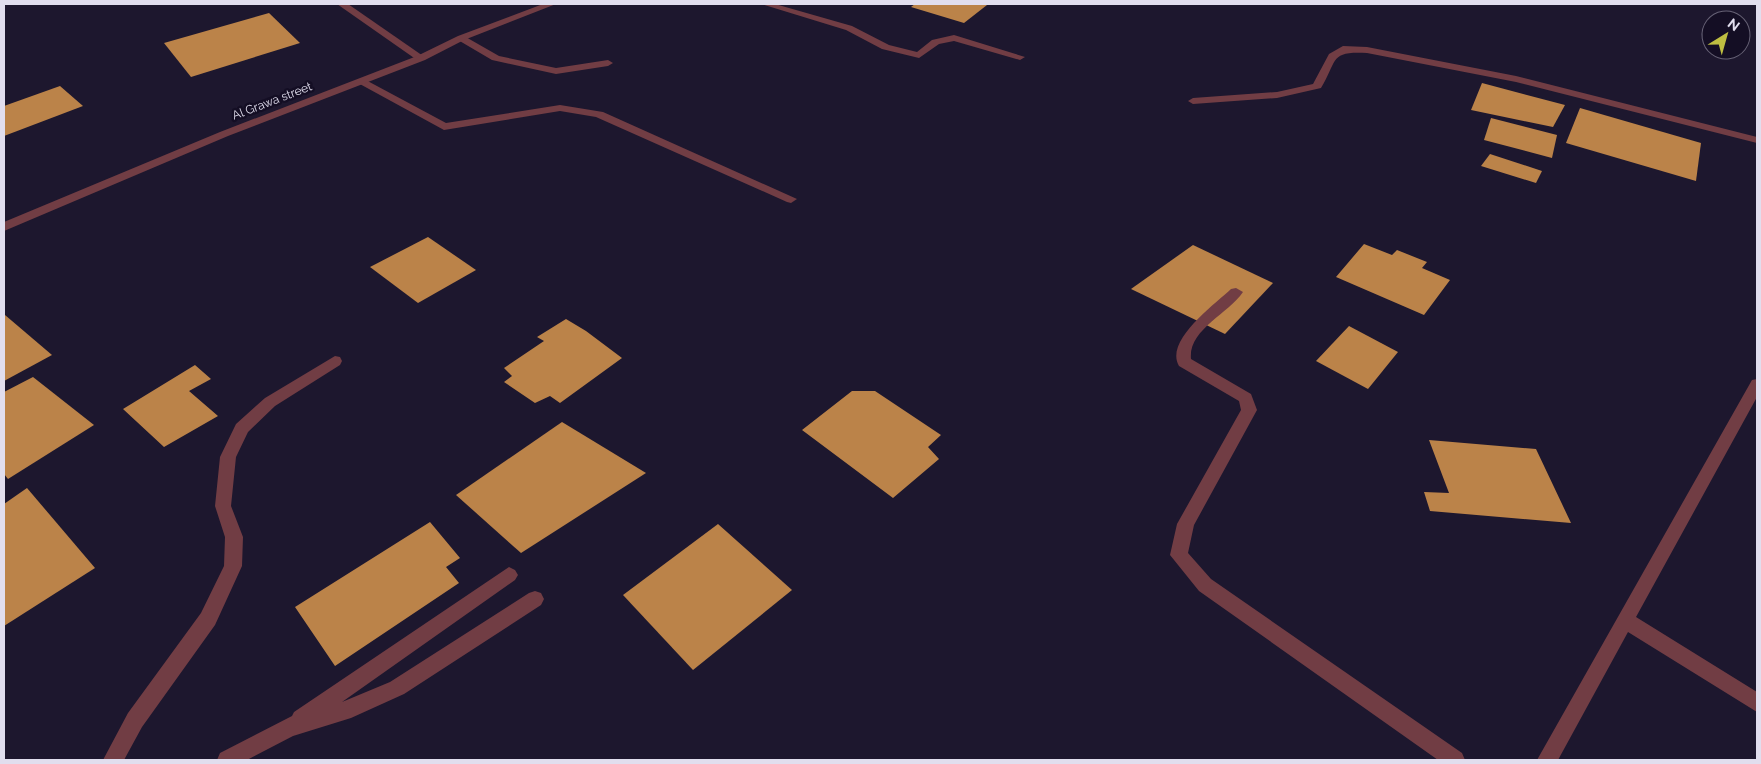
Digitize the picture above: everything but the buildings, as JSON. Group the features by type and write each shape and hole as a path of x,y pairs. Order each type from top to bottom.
{"street":[{"path":"342,4 421,58"},
{"name":"Al Grawa street","path":"4,227 224,134 421,58 461,38 551,4"},
{"path":"766,4 849,28 886,47 919,55 936,42 954,38 1020,57"},
{"path":"461,38 496,58 556,71 608,63"},
{"path":"1193,101 1277,95 1317,86 1333,56 1342,49 1367,50 1516,80 1757,140"},
{"path":"362,81 444,127 560,108 599,114 791,199"},
{"path":"1236,292 1189,337 1183,350 1184,362 1246,398 1248,410 1186,524 1179,555 1205,586 1455,760"},
{"path":"114,760 134,720 208,619 233,566 234,537 223,506 228,457 242,428 270,402 335,361"},
{"path":"1547,760 1757,384"},
{"path":"227,760 289,727 509,575"},
{"path":"289,727 351,709 397,688 535,599"},
{"path":"1626,620 1757,703"}]}
